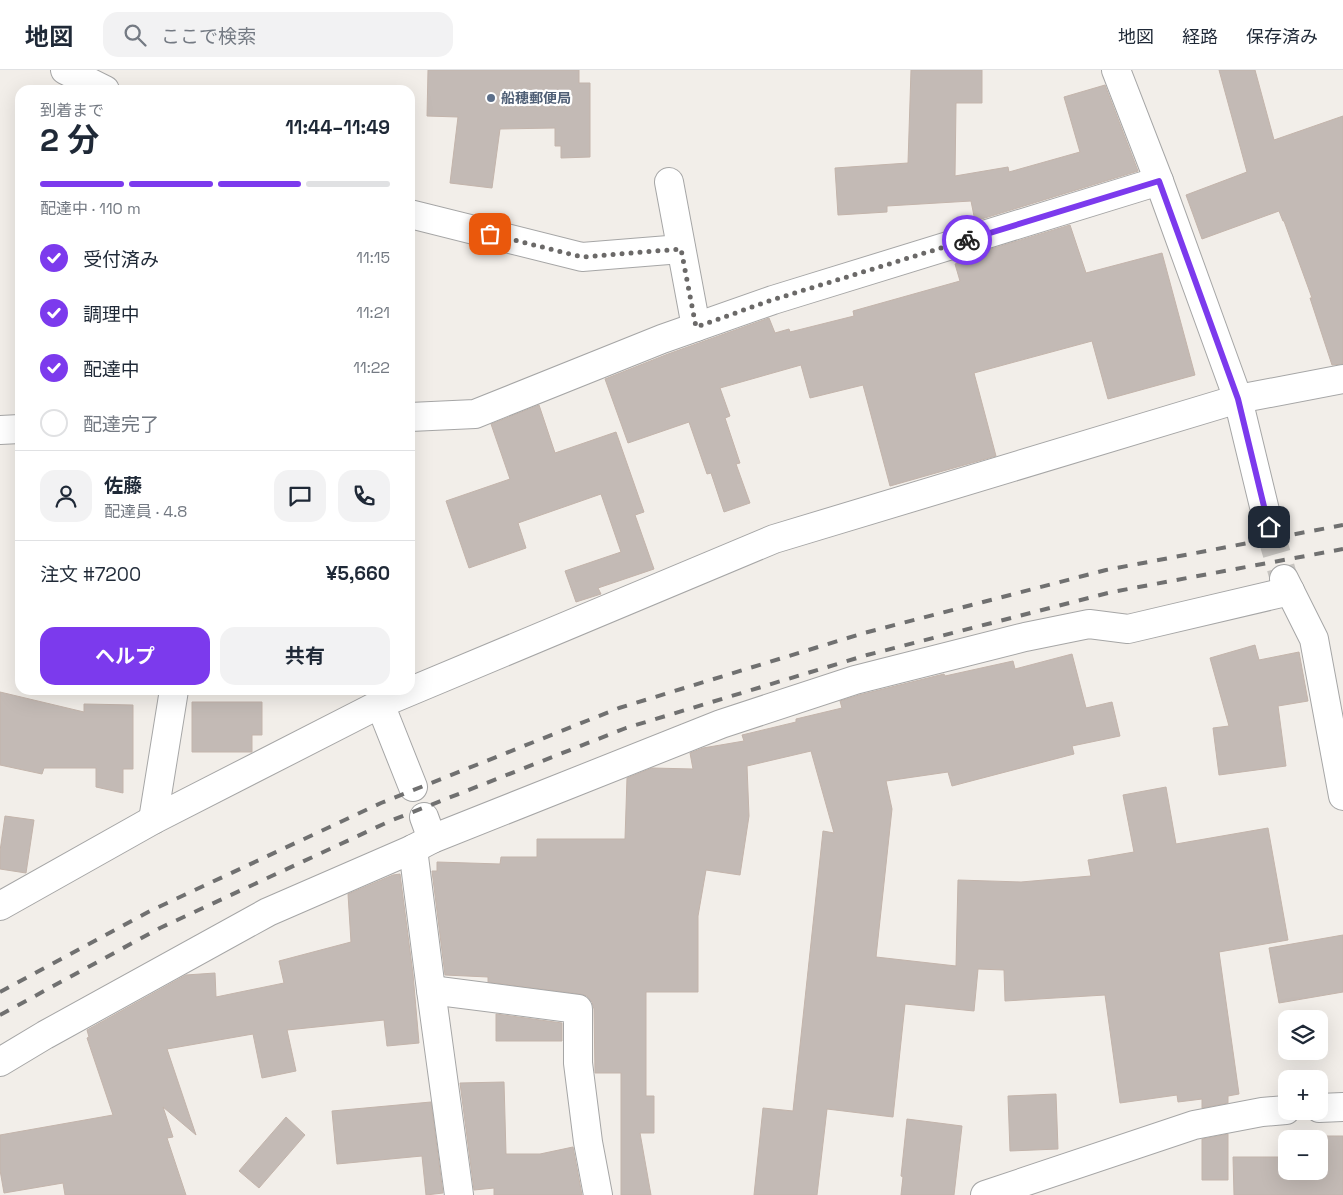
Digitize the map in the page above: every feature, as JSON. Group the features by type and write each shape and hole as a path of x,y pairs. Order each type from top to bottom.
{"street":[{"path":"65,70 95,85"},
{"path":"1116,70 1159,181 1238,399 1269,527"},
{"path":"415,417 475,414 662,339 772,300 1159,181"},
{"path":"669,182 696,327"},
{"path":"415,221 582,257 681,249"},
{"path":"415,689 774,539 1238,399 1343,379"},
{"path":"0,430 15,429"},
{"path":"0,1062 45,1035 268,912 423,835 721,724 855,680 1025,637 1089,624 1128,629 1287,585 1314,639 1339,754 1343,796"},
{"path":"153,820 173,695"},
{"path":"0,906 153,820 380,704 401,695"},
{"path":"380,704 412,787"},
{"path":"423,835 431,990 459,1195"},
{"path":"431,990 578,1009 578,1063 588,1142 598,1195"},
{"path":"1328,1107 1343,1106"},
{"path":"985,1195 1194,1125 1278,1111"}],"building":[{"path":"428,70 579,70 579,83 590,83 590,157 561,158 561,146 555,146 555,128 500,129 492,188 450,183 458,117 427,116"},
{"path":"911,70 982,70 982,103 956,103 955,176 1008,167 1009,172 1080,152 1064,97 1105,85 1138,171 975,221 971,201 887,206 887,212 838,215 835,168 908,163"},
{"path":"1219,70 1255,70 1274,140 1343,116 1343,364 1332,365 1310,298 1312,298 1279,211 1202,239 1186,195 1247,172"},
{"path":"1070,225 1086,273 1162,253 1195,375 1108,399 1092,341 974,373 996,456 890,486 863,385 810,398 801,365 720,388 730,416 725,418 740,463 736,464 750,503 724,512 711,473 707,474 689,422 628,443 605,379 769,318 775,333 789,329 790,332 854,316 853,311 960,281 955,264 982,256 981,252"},
{"path":"539,405 555,453 616,432 644,512 635,515 654,569 598,588 601,594 576,602 565,571 621,552 601,494 518,523 526,548 469,568 446,501 510,479 491,424"},
{"path":"1255,645 1259,660 1299,652 1308,701 1278,706 1286,766 1219,775 1213,728 1229,726 1210,658"},
{"path":"1072,654 1086,708 1112,702 1120,736 1072,746 1074,754 952,786 948,772 886,781 892,809 876,957 956,966 958,880 1021,882 1091,876 1088,860 1134,852 1123,795 1166,787 1176,844 1268,828 1288,940 1219,952 1239,1094 1228,1096 1228,1103 1202,1108 1202,1099 1178,1102 1177,1095 1120,1103 1105,995 1005,1001 1004,970 978,969 974,1011 905,1004 893,1117 827,1109 817,1195 754,1195 763,1108 793,1111 823,831 834,833 811,751 747,766 749,816 740,875 706,870 698,916 698,992 646,992 646,1096 654,1096 654,1133 640,1133 651,1195 621,1195 621,1073 595,1073 594,1009 592,1002 587,996 488,982 488,977 445,975 432,871 437,871 437,862 500,864 501,857 537,857 537,839 625,839 627,778 652,768 693,769 690,753 703,748 744,741 742,735 796,722 796,719 842,708 840,701 859,695 944,674 945,676 1013,661 1015,669"},
{"path":"0,692 84,712 84,704 133,705 133,769 123,769 123,793 96,787 96,768 44,768 42,774 0,765"},
{"path":"192,702 262,702 262,735 252,735 252,752 192,752"},
{"path":"5,816 34,820 26,873 0,869 0,851"},
{"path":"400,874 413,974 419,1043 387,1046 384,1020 287,1030 296,1071 262,1078 253,1034 167,1049 196,1135 163,1107 173,1137 167,1138 186,1195 65,1195 63,1183 4,1193 0,1170 0,1135 113,1115 87,1038 89,1037 87,1030 186,975 215,973 216,997 284,983 279,961 351,942 348,894 393,875"},
{"path":"1343,935 1343,992 1279,1003 1269,948"},
{"path":"496,1014 562,1023 562,1041 496,1041"},
{"path":"504,1082 506,1154 540,1154 573,1147 582,1195 494,1195 494,1188 474,1190 460,1083"},
{"path":"1056,1094 1058,1149 1010,1151 1008,1096"},
{"path":"431,1102 443,1193 426,1195 422,1156 337,1164 332,1111"},
{"path":"286,1117 305,1135 259,1188 239,1171"},
{"path":"907,1119 962,1126 954,1195 901,1195"},
{"path":"1228,1134 1228,1180 1202,1180 1202,1139"},
{"path":"1328,1136 1343,1136 1343,1195 1234,1195 1233,1157 1278,1157 1278,1180 1328,1180"}],"tunnel":[{"path":"1269,527 1284,579"}],"railway":[{"path":"0,992 150,911 381,803 619,708 864,633 1106,570 1343,525"},
{"path":"0,1015 160,928 390,821 626,728 867,655 1112,592 1343,549"}],"way so far":[{"path":"490,234 582,257 681,249 696,327 772,300 967,240"}],"place":[{"name":"船穂郵便局","path":"491,98"}],"route":[{"path":"967,240 1159,181 1238,399 1269,527"}]}
